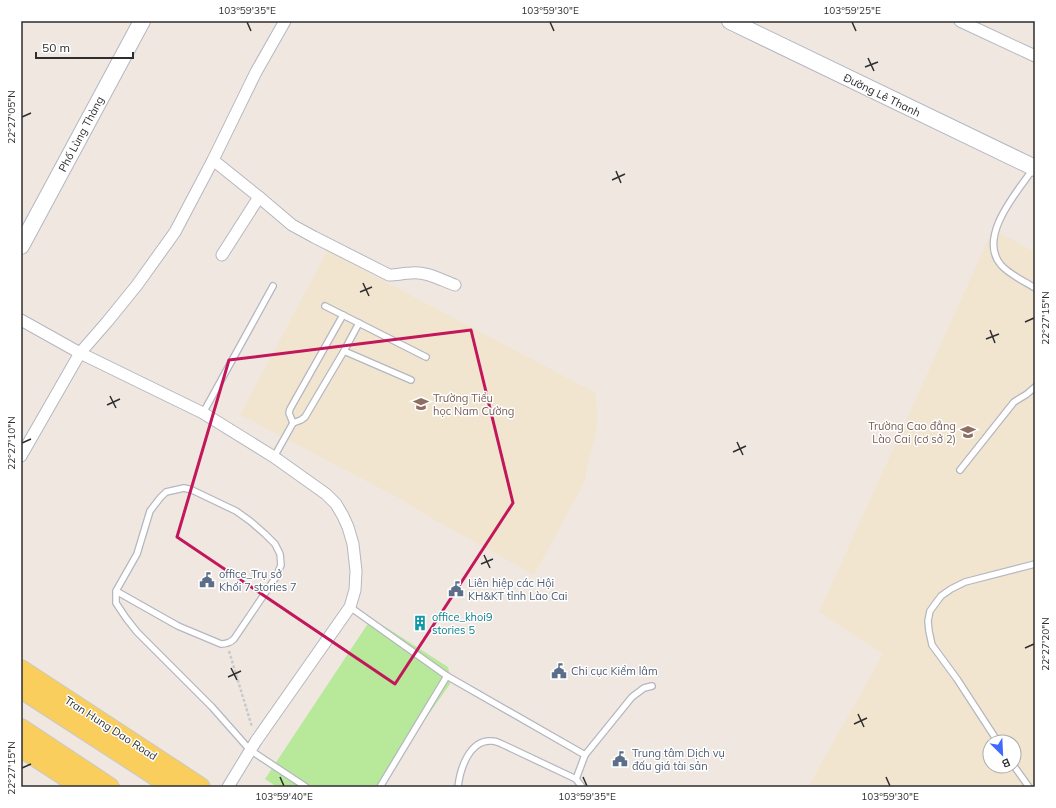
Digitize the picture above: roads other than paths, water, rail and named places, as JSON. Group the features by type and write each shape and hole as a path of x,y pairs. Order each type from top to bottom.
{"main road":[{"name":"Tran Hung Dao Road","path":"21,670 201,787"},
{"name":"Tran Hung Dao Road","path":"21,689 172,787"},
{"path":"21,728 110,787"},
{"path":"21,748 80,787"}],"street":[{"name":"Phố Lùng Thàng","path":"21,246 142,21"},
{"path":"21,456 80,353 108,322 171,238 213,160 256,72 285,21"},
{"name":"Đường Lê Thanh","path":"730,21 1035,167"},
{"path":"960,21 1035,56"},
{"path":"213,160 292,225 314,237 389,275 420,273 455,285"},
{"path":"222,256 259,197"},
{"path":"21,320 80,353 203,413 274,457 326,494 336,504 348,527 353,544 356,571 355,590 350,607 253,745 228,787"}],"lane":[{"path":"1035,167 1005,209 996,229 994,248 996,256 1002,265 1014,275 1035,288"},
{"path":"203,413 273,286"},
{"path":"325,306 426,357"},
{"path":"293,423 289,413 290,409 344,315"},
{"path":"274,457 293,423 305,417 359,323"},
{"path":"344,351 411,380"},
{"path":"960,470 1014,402 1035,387"},
{"path":"116,590 178,626 221,644 227,644 234,639 276,577 281,565 280,554 275,544 250,521 236,512 192,490 184,488 166,492 150,511 137,554 116,590 116,603 133,627 212,707 253,745 306,787"},
{"path":"993,734 932,645 928,621 930,611 941,596 965,582 1035,564"},
{"path":"350,607 448,676 585,756"},
{"path":"380,787 448,676"},
{"path":"576,779 585,756 632,697 644,688 652,686"},
{"path":"458,787 463,764 469,753 476,746 485,741 492,741 504,745 576,779 582,787"},
{"path":"1020,774 1029,787"}],"place":[{"name":"Trường Tiểu học Nam Cường","path":"421,404"},
{"name":"Trường Cao đẳng Lào Cai (cơ sở 2)","path":"968,432"},
{"name":"office_Trụ sở Khối 7 stories 7","path":"207,580"},
{"name":"Liên hiệp các Hội KH&KT tỉnh Lào Cai","path":"456,589"},
{"name":"office_khoi9 stories 5","path":"420,623"},
{"name":"Chi cục Kiểm lâm","path":"559,671"},
{"name":"Trung tâm Dịch vụ đấu giá tài sản","path":"620,759"}]}
